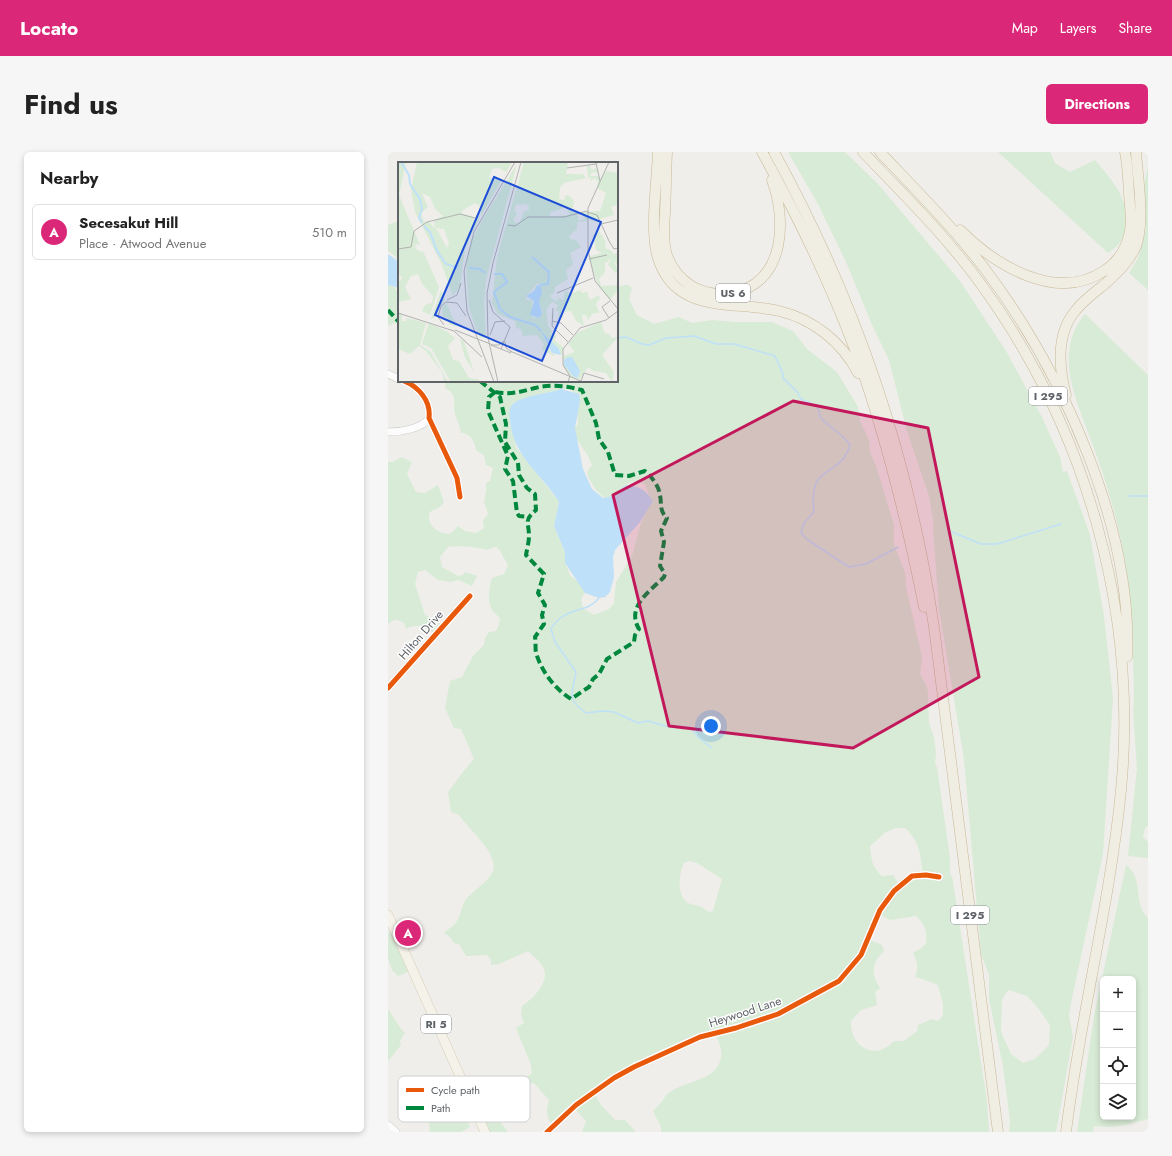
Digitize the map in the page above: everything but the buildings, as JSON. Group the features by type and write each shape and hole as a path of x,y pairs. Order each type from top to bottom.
{"highway":[{"path":"650,152 655,164 657,177"},
{"path":"658,152 656,248 661,266 671,281 684,293 701,301 779,311 801,319 822,331 842,349 856,370 883,437"},
{"path":"666,172 667,152"},
{"path":"666,172 672,152"},
{"path":"761,152 793,209 826,278 858,360 883,437 918,577 942,697"},
{"name":"US 6","path":"666,172 664,242 670,262 682,279 694,288 714,294 732,294 747,289 764,275 772,263 779,242 780,219 778,201 761,152"},
{"name":"I 295","path":"774,152 806,211 842,290 868,356 890,422 908,490 923,558 935,639 998,1132"},
{"name":"I 295","path":"863,152 929,220 974,274 1007,321 1046,392 1075,456 1101,538 1117,618 1123,692 1123,753 1119,811 1076,1062 1066,1132"},
{"path":"880,152 952,228 1004,296 1048,369 1078,431"},
{"path":"900,172 973,242 1002,263 1034,278 1050,282 1073,282 1090,278 1106,270 1118,258 1127,242 1131,220 1125,152"},
{"path":"1123,692 1127,634 1120,571 1108,517 1078,431 1062,375 1061,359 1063,338 1067,323 1075,311 1120,271 1136,246 1141,220 1136,152"}],"main road":[{"name":"RI 5","path":"388,915 460,1076"},
{"name":"RI 5","path":"481,1122 485,1132"}],"street":[{"path":"388,374 398,379"},
{"path":"406,382 421,391 429,409 429,418 457,478 460,497"},
{"path":"388,432 402,431 421,425 429,418"},
{"name":"Hilton Drive","path":"388,688 470,596"},
{"name":"Heywood Lane","path":"547,1132 576,1105 614,1078 634,1067 700,1036 736,1028 778,1014 839,981 861,954 880,910 894,891 912,876 926,875 939,877"},
{"path":"388,1125 396,1132"}],"highlighted area":[{"path":"793,401 928,428 979,677 853,748 669,726 613,495"}],"green space":[{"path":"788,152 845,152 878,184 960,281 1006,351 1042,417 1060,457 1063,472 1067,471 1090,535 1104,616 1113,698 1103,854 1069,1015 1073,1037 1056,1132 1009,1132 1010,1121 1003,1066 989,999 989,975 981,954 964,759 939,609 934,525 929,496 907,431 889,360 873,327 846,262 818,204","holes":["1009,990 1027,996 1050,1025 1049,1045 1035,1059 1023,1063 1011,1054 1001,1032 1002,1000"]},
{"path":"998,152 1050,152 1055,163 1070,172 1095,160 1113,182 1125,207 1126,226 1124,235 1120,242 1108,253"},
{"path":"1148,165 1148,290 1129,273 1138,258 1146,228 1144,186"},
{"path":"398,221 398,258 388,251 388,225"},
{"path":"388,283 393,286 398,294 398,324 394,323 388,326"},
{"path":"625,285 629,285 632,288 629,299 637,315 654,324 679,317 692,323 713,320 735,322 772,322 793,331 807,349 837,372 858,407 860,421 869,440 870,452 876,466 894,525 894,544 905,573 906,587 922,657 920,674 927,687 929,723 934,737 936,753 935,764 937,767 950,858 950,875 952,876 987,1101 989,1132 661,1132 661,1127 653,1111 666,1095 681,1086 706,1077 718,1066 721,1058 721,1052 716,1034 633,1068 594,1093 601,1105 615,1120 625,1120 636,1132 582,1132 586,1121 574,1108 553,1126 547,1114 549,1100 534,1083 530,1084 530,1076 528,1076 532,1074 531,1065 516,1028 524,1023 521,1015 522,1006 536,994 543,984 545,972 543,967 528,951 499,964 491,965 491,960 487,955 466,956 459,944 454,943 450,937 444,933 456,923 465,901 489,877 494,866 492,859 483,843 459,815 451,812 448,792 474,759 461,729 454,728 445,708 450,681 462,677 473,656 484,645 485,638 489,632 496,631 499,625 500,619 491,609 489,591 492,578 504,574 508,565 496,547 486,550 455,546 448,547 440,557 442,567 458,576 463,575 465,572 477,576 472,586 458,580 451,582 438,580 425,570 418,572 415,584 425,615 434,619 443,626 435,635 422,626 414,626 406,629 404,623 398,620 394,620 388,624 388,462 393,462 402,457 412,462 407,474 416,492 425,493 438,485 444,502 440,507 430,512 429,516 431,524 437,530 445,534 450,534 458,526 465,531 476,533 484,528 483,520 488,514 484,502 486,483 490,481 493,468 486,465 484,455 477,451 474,442 470,437 465,433 461,433 454,410 454,396 445,388 445,382 618,382 618,287","holes":["571,388 575,397 578,422 577,426 571,430 588,456 592,465 587,472 594,487 607,499 629,483 639,482 645,484 650,498 632,556 616,582 614,603 609,609 594,615 583,608 581,600 585,592 581,585 570,575 565,563 565,552 554,526 559,502 516,447 512,404 550,392","896,828 905,828 917,844 923,875 911,877 899,885 893,875 882,876 876,869 871,855 870,846 886,832","689,861 697,863 722,879 713,911 709,912 702,907 688,903 682,895 680,889 681,872 684,863","879,914 890,920 916,916 922,922 926,931 926,943 913,953 917,964 915,977 938,985 943,1004 943,1016 938,1021 932,1019 918,1025 917,1031 904,1041 894,1041 887,1047 872,1051 865,1049 859,1044 852,1030 851,1021 861,1010 877,1005 875,992 880,988 875,978 874,969 877,960 884,951 882,945 870,940"]},
{"path":"1085,314 1148,375 1148,826 1145,828 1143,837 1148,842 1148,858 1128,856 1137,768 1133,711 1134,701 1131,621 1125,561 1101,467 1075,397 1070,378 1069,353 1071,339 1080,320"},
{"path":"1126,865 1135,877 1140,905 1148,918 1148,1119 1115,1126 1094,1126 1093,1132 1077,1132 1094,1016 1100,988 1100,1120 1136,1120 1136,976 1102,976"},
{"path":"394,928 412,970 398,976 392,970 388,958 388,933"},
{"path":"388,1009 405,1033 400,1041 401,1045 388,1061"},
{"path":"429,1122 468,1122 470,1127 461,1132 430,1132"},
{"path":"481,1122 500,1122 508,1132 485,1132"}],"water":[{"path":"388,254 398,261 398,288 388,285"},
{"path":"561,389 579,394 580,401 575,428 583,469 592,489 603,498 610,497 626,485 642,489 653,501 640,522 615,550 613,557 614,577 610,592 605,597 599,598 585,593 565,563 565,552 554,526 559,502 522,455 512,433 510,408 512,404 530,396"}],"waterway":[{"path":"618,338 626,337 642,344 649,345 666,338 694,336 716,344 734,344 775,356 783,374 783,378 798,393 801,399 817,406 821,418 850,445 845,456 839,463 820,477 813,496 814,512 804,523 801,533 808,540 849,567 866,564 898,547"},
{"path":"558,382 561,389"},
{"path":"1129,496 1148,496"},
{"path":"952,532 981,544 997,544 1061,524"},
{"path":"599,598 594,603 562,617 551,629 555,642 576,672 572,690 575,704 586,713 603,711 614,712 638,723 648,721 665,726 690,727 699,738 712,748"}],"marked path":[{"path":"388,310 398,321"},
{"path":"481,382 500,397 506,424 505,442 518,463 519,475 527,488 535,494 536,510 528,519 529,538 526,555 544,574 538,593 545,605 542,615 544,624 535,637 536,653 549,679 559,690 571,699 589,687 593,679 599,674 607,659 634,642 635,635 639,629 635,614 637,607 646,594 664,577 665,574 660,566 664,542 661,531 667,518 662,510 658,488 652,478 645,471 629,476 615,475 608,452 599,439 596,423 582,390 553,386 515,393 495,392"},
{"path":"495,392 489,397 488,411 508,456 505,469 513,481 517,513 519,516 528,517"}],"cycle path":[{"path":"406,382 415,387 426,400 429,418 457,478 460,497"},
{"path":"388,688 470,596"},
{"path":"547,1132 576,1105 614,1078 634,1067 700,1037 736,1028 778,1014 839,981 861,955 880,910 894,891 912,876 926,875 939,877"}],"place":[{"name":"Secesakut Hill","path":"408,933"}]}
